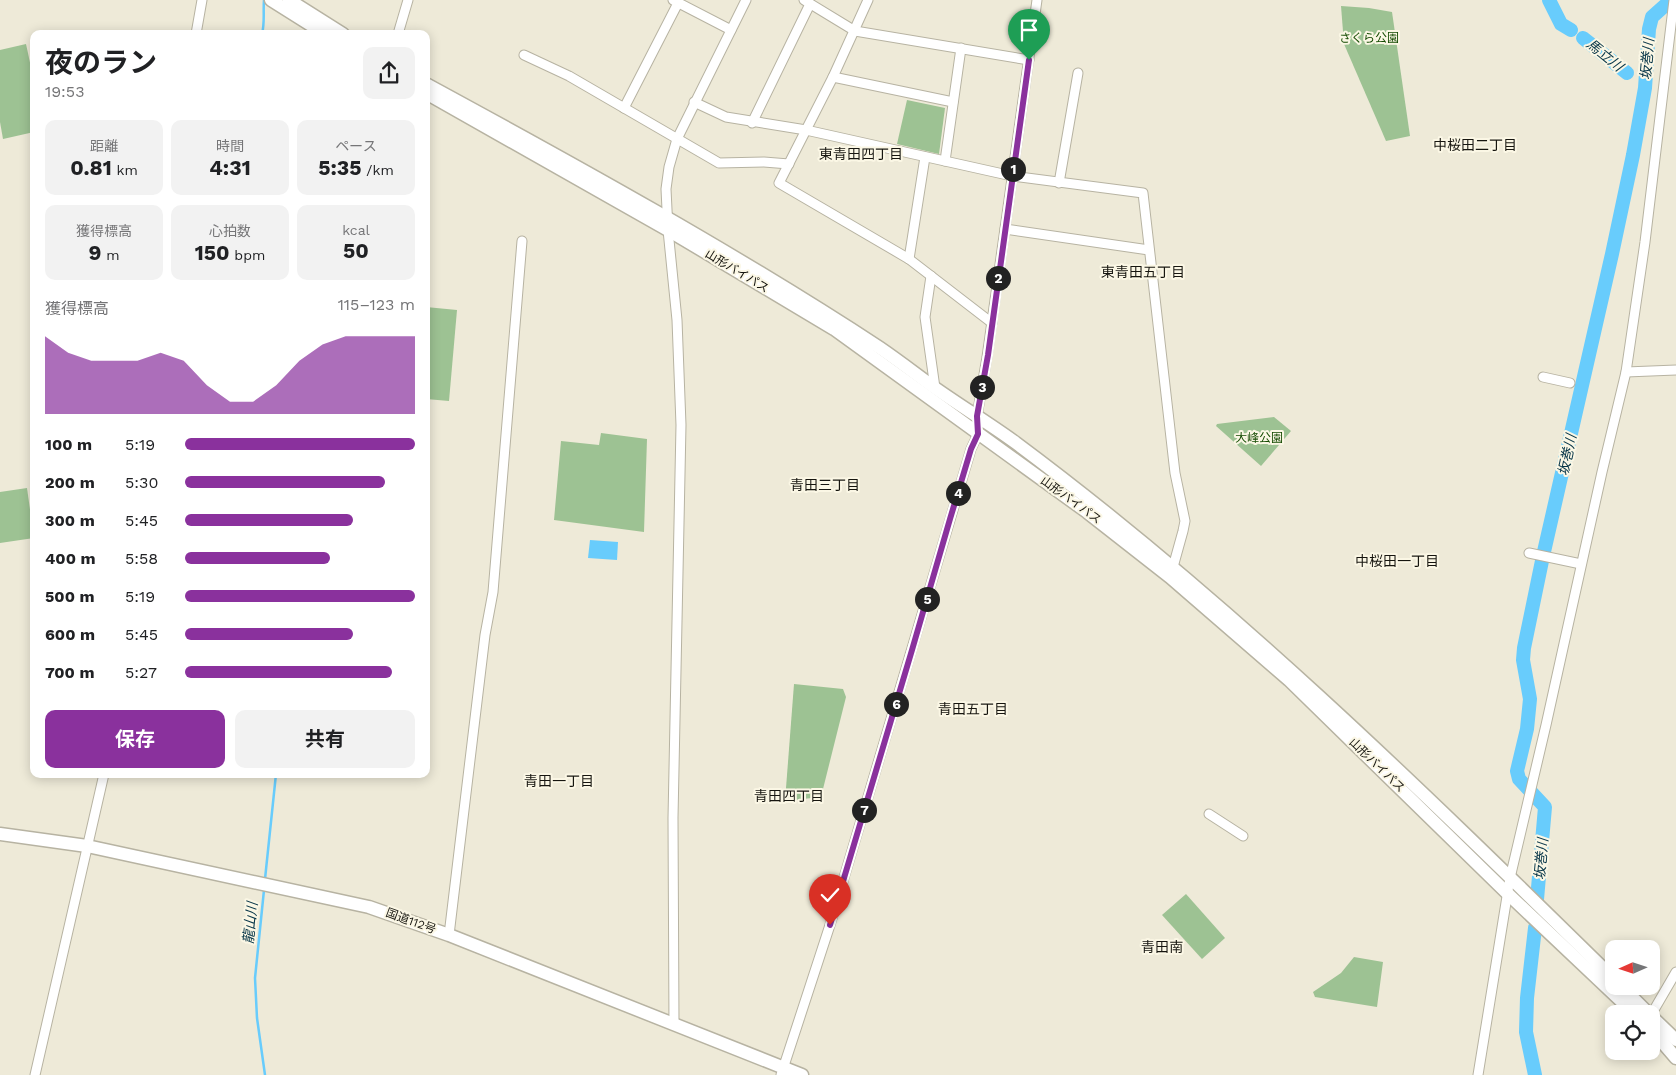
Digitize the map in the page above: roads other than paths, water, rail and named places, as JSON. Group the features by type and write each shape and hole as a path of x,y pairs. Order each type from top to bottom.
{"highway":[{"path":"289,0 338,30"},
{"path":"272,1 318,30"},
{"name":"山形バイパス","path":"430,86 668,225 834,329 1087,512 1170,577 1289,680 1507,893 1625,1005"},
{"name":"山形バイパス","path":"430,95 809,303 882,349 935,388 1013,440 1173,567 1302,680 1605,970"},
{"name":"国道112号","path":"0,834 87,846 369,907 449,935 782,1072 802,1075"},
{"path":"1630,995 1640,1005"},
{"path":"1660,1025 1673,1037"},
{"path":"1660,1038 1676,1053"},
{"path":"1660,1039 1676,1058"}],"street":[{"path":"197,30 202,0"},
{"path":"399,30 408,0"},
{"path":"674,1026 673,818 680,425 677,320 666,190 669,167 677,139 746,0"},
{"path":"868,0 833,78 780,183 909,259 992,323"},
{"path":"782,1072 869,796 963,475 978,434 977,416 992,323 1037,0"},
{"path":"1478,1075 1510,878 1626,372 1645,242 1674,0"},
{"path":"624,108 675,1 731,30"},
{"path":"752,122 807,2 855,31 1029,60"},
{"path":"945,161 961,48"},
{"path":"524,55 569,76 719,162 790,164"},
{"path":"1059,183 1078,73"},
{"path":"833,78 953,102"},
{"path":"694,102 726,117 806,130 1012,176 1143,193 1175,473 1185,521 1173,567"},
{"path":"909,259 924,157"},
{"path":"1005,229 1149,250"},
{"path":"449,935 482,664 494,584 522,241"},
{"path":"931,276 925,317 935,388"},
{"path":"1626,372 1676,370"},
{"path":"1543,377 1570,383"},
{"path":"1529,553 1581,564"},
{"path":"35,1075 103,778"},
{"path":"1209,814 1243,836"},
{"path":"1656,1005 1676,972"}],"water":[{"path":"590,540 618,542 617,560 588,558"}],"waterway":[{"name":"龍山川","path":"263,30 264,0"},
{"name":"馬立川","path":"1549,0 1561,24 1571,30"},
{"name":"坂巻川","path":"1536,911 1545,807 1519,779 1517,771 1527,729 1530,699 1523,660 1524,648 1633,155 1645,88 1649,29 1652,17 1671,0"},
{"name":"馬立川","path":"1583,38 1627,73"},
{"name":"龍山川","path":"265,879 276,778"},
{"name":"龍山川","path":"264,890 255,978 257,1018 265,1075"},
{"name":"坂巻川","path":"1535,928 1527,998 1526,1032 1535,1075"}],"district":[{"name":"中桜田二丁目","path":"1475,145"},
{"name":"東青田四丁目","path":"861,154"},
{"name":"東青田五丁目","path":"1143,272"},
{"name":"青田三丁目","path":"825,485"},
{"name":"中桜田一丁目","path":"1397,561"},
{"name":"青田五丁目","path":"973,709"},
{"name":"青田一丁目","path":"559,781"},
{"name":"青田四丁目","path":"789,796"},
{"name":"青田南","path":"1162,947"}],"park label":[{"name":"さくら公園","path":"1369,38"},
{"name":"大峰公園","path":"1259,438"}]}
